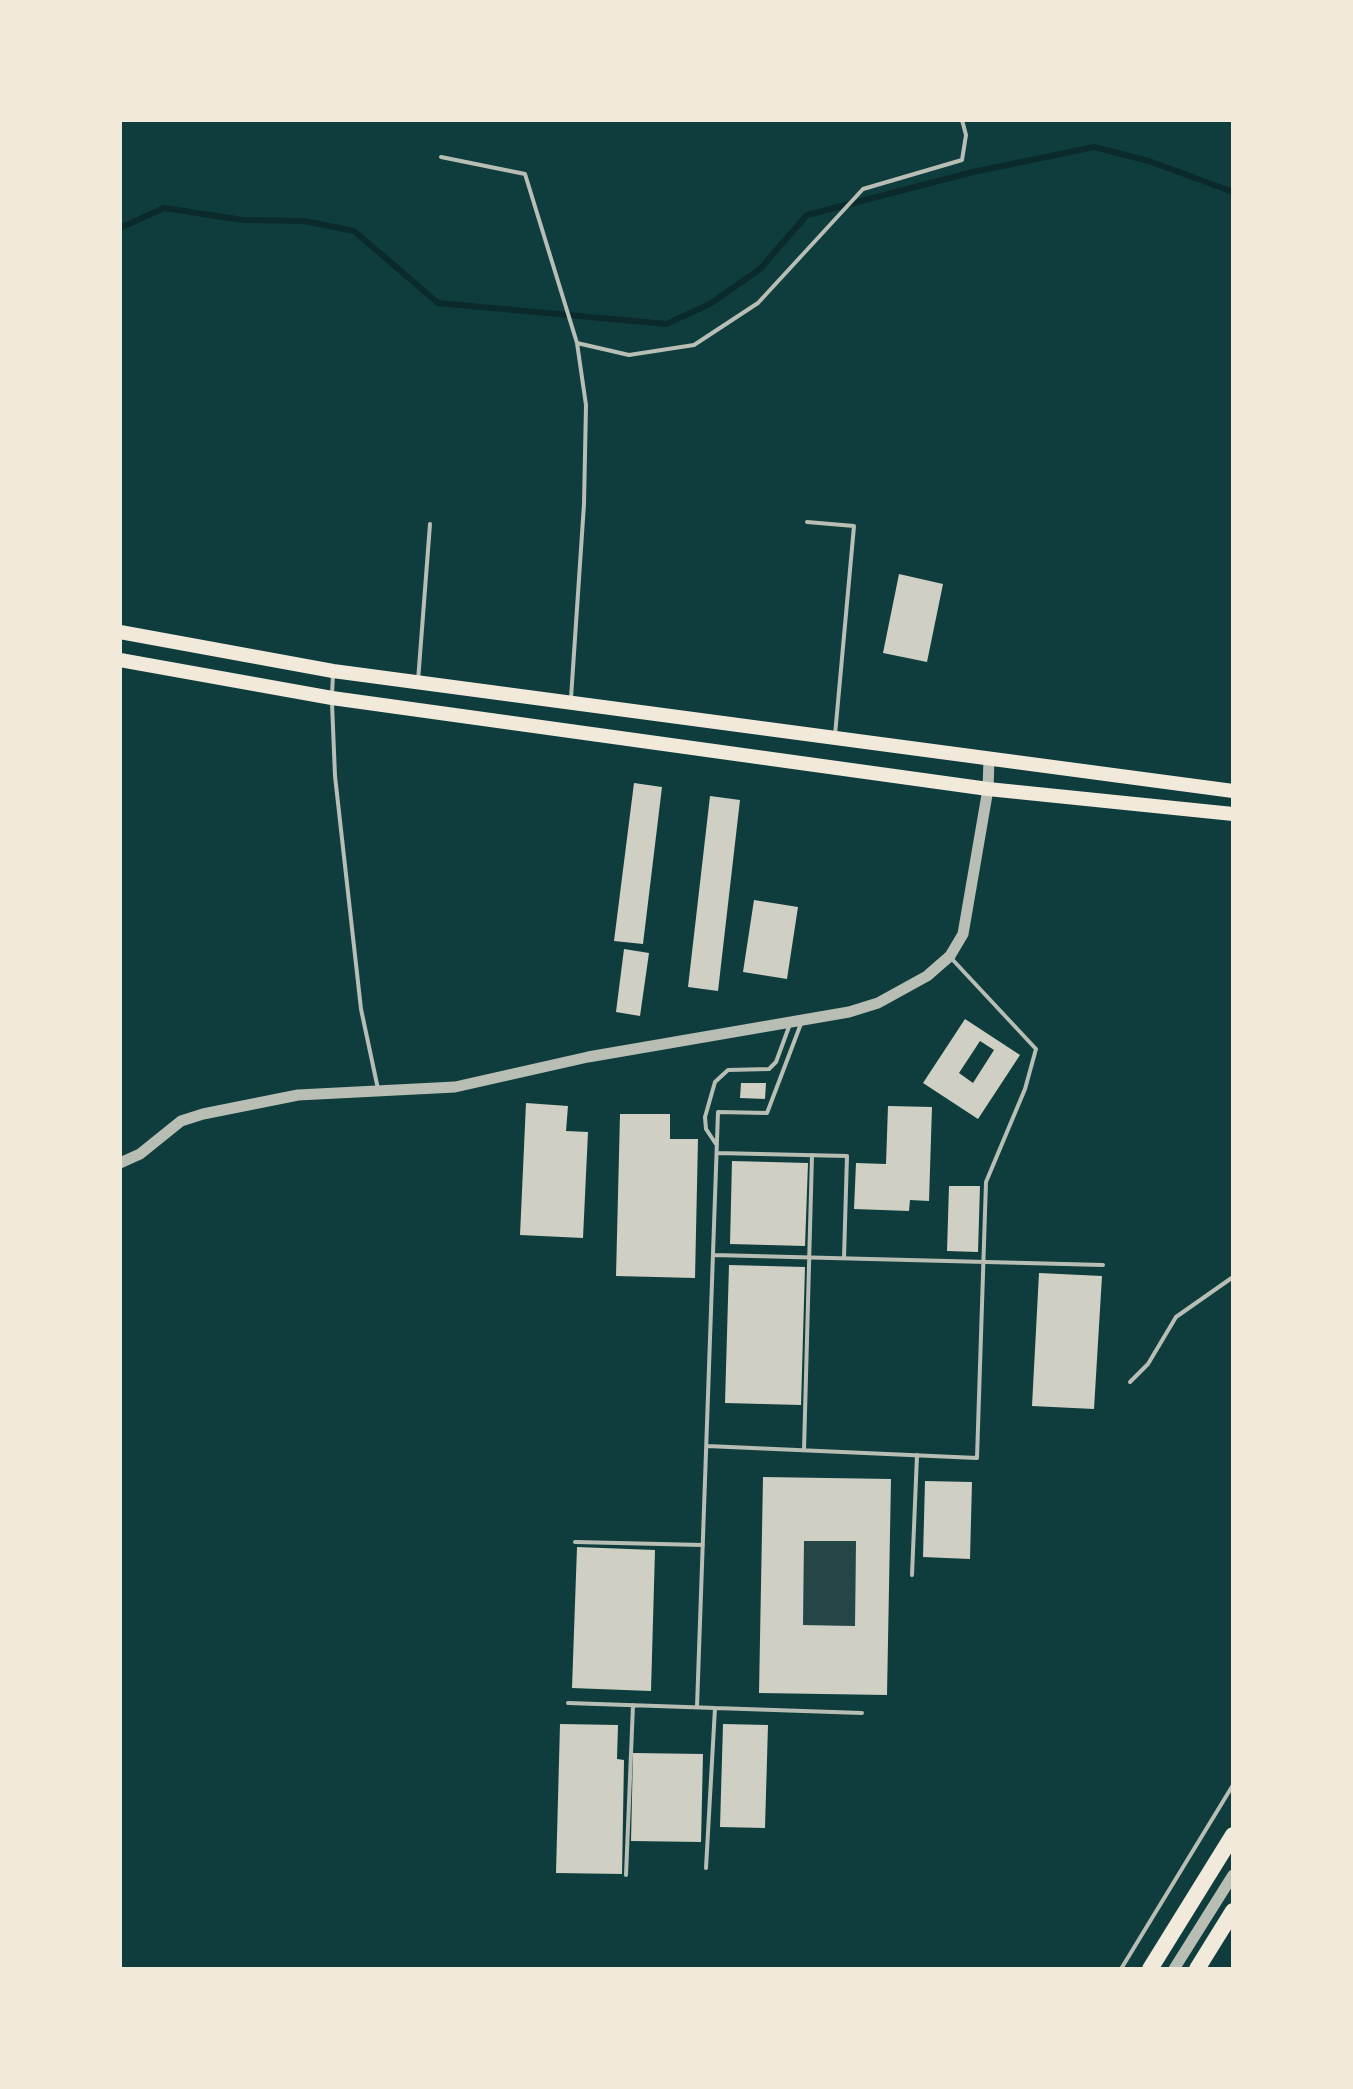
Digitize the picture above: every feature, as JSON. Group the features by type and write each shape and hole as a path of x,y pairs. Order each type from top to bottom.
{"highway":[{"path":"1150,1969 1233,1835"},
{"path":"1197,1969 1233,1911"}],"main road":[{"path":"120,632 333,671 1233,791"},
{"path":"120,660 332,698 988,789 1233,814"}],"street":[{"path":"120,1163 140,1154 181,1121 203,1114 298,1095 455,1087 603,1054 878,1003 927,976 950,956 963,934 988,789 989,759"},
{"path":"1174,1969 1233,1875"}],"lane":[{"path":"577,343 629,355 694,345 758,303 863,189 962,160 966,135 962,120"},
{"path":"441,157 525,174 577,343 586,405 585,490 571,701"},
{"path":"807,522 854,526 835,738"},
{"path":"418,683 430,524"},
{"path":"333,671 332,734 344,866 361,1009 378,1089"},
{"path":"707,1446 977,1458 986,1182 1025,1089 1036,1049 950,956"},
{"path":"717,1146 706,1129 705,1117 715,1082 728,1070 773,1066 797,1020"},
{"path":"697,1707 718,1112 767,1113 797,1020"},
{"path":"717,1153 847,1156 844,1258"},
{"path":"804,1450 812,1155"},
{"path":"714,1255 1103,1265"},
{"path":"1130,1382 1148,1364 1176,1317 1233,1277"},
{"path":"912,1575 917,1455"},
{"path":"575,1542 703,1545"},
{"path":"568,1703 862,1713"},
{"path":"626,1875 633,1705"},
{"path":"706,1868 715,1708"},
{"path":"1121,1969 1233,1785"}],"shaded area":[{"path":"804,1541 856,1541 855,1626 803,1625"}],"building":[{"path":"899,574 943,584 927,662 883,653"},
{"path":"634,783 662,787 643,944 614,941"},
{"path":"710,796 740,800 718,991 688,987"},
{"path":"754,900 798,907 787,979 743,972"},
{"path":"624,949 649,953 640,1016 616,1012"},
{"path":"965,1019 1020,1055 978,1119 923,1083","holes":["980,1041 994,1050 973,1083 959,1073"]},
{"path":"741,1083 766,1083 765,1099 740,1098"},
{"path":"526,1103 568,1106 566,1131 588,1132 583,1238 520,1235"},
{"path":"888,1106 932,1107 929,1201 910,1200 909,1211 854,1209 856,1163 886,1164"},
{"path":"620,1114 670,1114 670,1139 698,1139 695,1278 616,1276"},
{"path":"732,1161 808,1163 805,1246 730,1244"},
{"path":"949,1186 980,1186 978,1252 947,1251"},
{"path":"729,1265 805,1267 801,1405 725,1403"},
{"path":"1039,1273 1102,1276 1094,1409 1032,1406"},
{"path":"763,1477 891,1479 887,1695 759,1693","holes":["804,1541 856,1541 855,1626 803,1625"]},
{"path":"925,1481 972,1482 970,1559 923,1557"},
{"path":"577,1547 655,1550 651,1691 572,1688"},
{"path":"560,1724 618,1725 617,1759 624,1760 622,1874 556,1873"},
{"path":"723,1724 768,1725 765,1828 720,1827"},
{"path":"633,1753 703,1754 701,1842 631,1841"}],"waterway":[{"path":"120,228 164,208 243,220 304,221 354,231 438,303 666,324 710,304 760,269 807,215 973,172 1094,147 1149,161 1233,192"}]}
